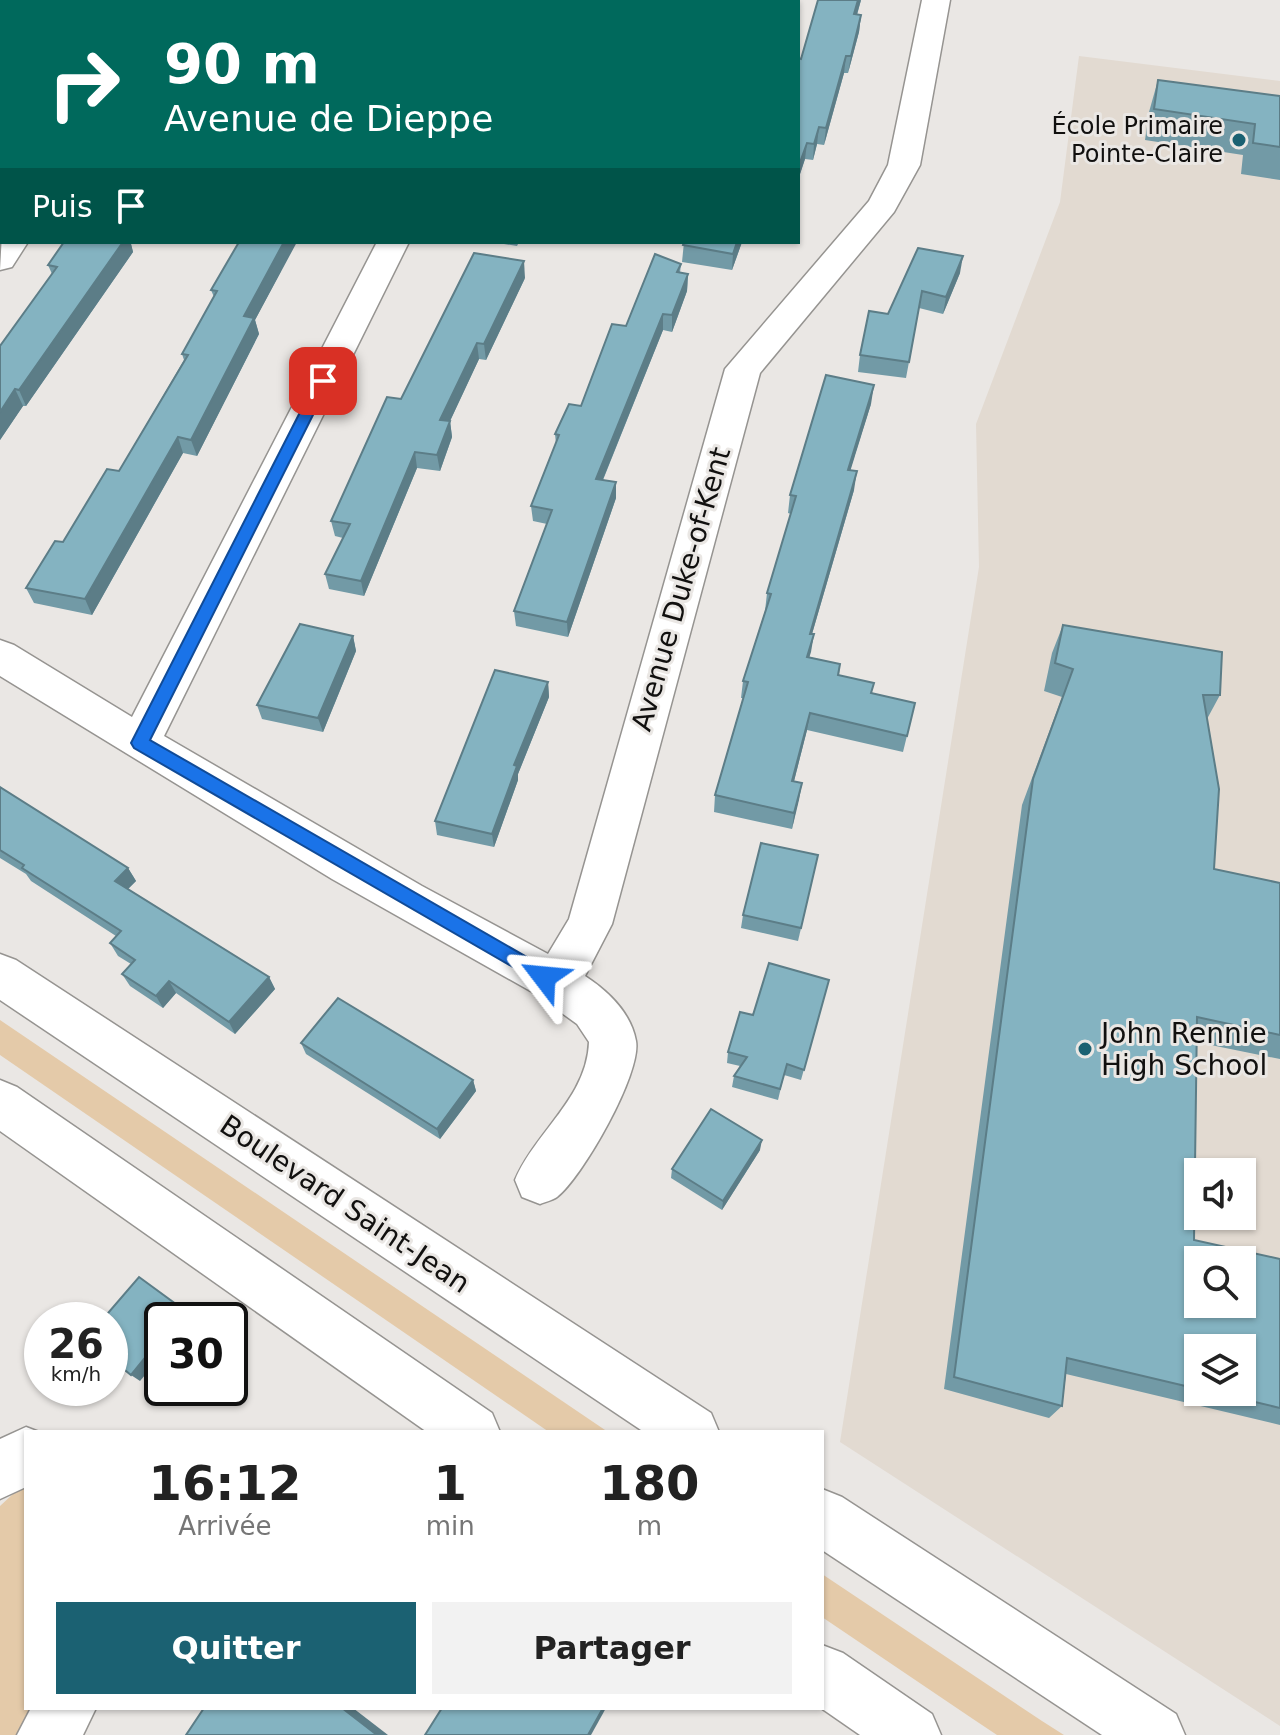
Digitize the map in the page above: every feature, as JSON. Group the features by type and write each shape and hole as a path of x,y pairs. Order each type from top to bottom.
{"street":[{"name":"Avenue Duke-of-Kent","path":"556,983 590,924 743,369 883,205 904,165 936,0"},
{"path":"140,743 392,244"},
{"path":"0,656 140,743 412,903 556,983 597,1013 609,1028 613,1042 603,1085 540,1180"},
{"name":"Boulevard Saint-Jean","path":"0,975 689,1430"},
{"path":"0,1103 470,1430"},
{"path":"0,1472 24,1455"},
{"path":"824,1518 1155,1735"},
{"path":"824,1675 911,1735"},
{"path":"47,1735 66,1710"}],"shaded area":[{"path":"1079,56 1280,81 1280,1726 840,1442 979,567 976,424 1060,202"},
{"path":"0,1020 605,1430 546,1430 0,1055"},
{"path":"24,1484 24,1710 38,1710 19,1735 0,1735 0,1506"},
{"path":"824,1575 1064,1735 997,1735 824,1618"}],"building":[{"path":"818,0 858,0 854,14 861,15 851,56 846,56 826,128 819,127 814,144 807,143 800,162 800,59"},
{"path":"1158,80 1280,96 1280,147 1253,143 1255,124 1154,109"},
{"path":"63,244 122,244 19,390 15,389 0,412 0,346 57,267 48,265"},
{"path":"238,244 283,244 244,316 254,318 191,440 178,437 85,599 26,588 55,541 63,542 107,469 119,471 188,355 182,354 217,291 211,290"},
{"path":"683,244 736,244 733,254"},
{"path":"918,248 963,256 946,297 922,291 909,362 860,355 869,311 888,314"},
{"path":"474,253 524,261 484,344 477,343 440,420 450,421 437,455 415,452 361,581 325,574 350,524 331,521 387,397 401,399"},
{"path":"655,254 681,264 677,272 688,274 672,315 663,314 596,479 616,482 567,622 514,611 552,510 531,506 559,435 555,434 569,404 581,406 612,324 626,326"},
{"path":"826,375 874,385 848,470 857,471 810,634 814,634 807,657 840,664 838,675 874,683 871,693 915,703 907,736 810,713 792,781 802,783 794,813 715,795 748,682 743,681 771,594 767,593 796,496 790,495"},
{"path":"300,624 353,636 318,718 257,705"},
{"name":"John Rennie High School","path":"1063,625 1222,652 1220,695 1203,695 1219,789 1214,869 1280,883 1280,1035 1197,1017 1195,1158 1184,1158 1184,1230 1194,1230 1194,1240 1221,1246 1184,1246 1184,1318 1256,1318 1256,1254 1280,1259 1280,1408 1256,1402 1256,1334 1184,1334 1184,1386 1067,1358 1062,1406 954,1377 1033,779 1073,669 1055,663"},
{"path":"495,670 548,682 514,765 517,766 492,834 435,821"},
{"path":"0,787 128,868 115,881 269,977 229,1022 169,981 156,996 122,974 135,960 110,943 121,931 22,868 24,865 0,850"},
{"path":"761,843 818,855 801,928 743,915"},
{"path":"769,963 829,980 804,1070 787,1064 780,1089 734,1076 747,1057 728,1052 740,1012 753,1015"},
{"path":"338,998 473,1080 437,1129 301,1043"},
{"path":"711,1109 762,1140 723,1201 672,1169"},
{"path":"139,1277 173,1302 144,1302 144,1359 131,1375 128,1373 128,1302 117,1302"},
{"path":"203,1710 345,1710 377,1735 186,1735"},
{"path":"441,1710 602,1710 588,1735 425,1735"}],"place":[{"name":"École Primaire Pointe-Claire","path":"1239,140"},
{"name":"John Rennie High School","path":"1085,1049"}],"route":[{"path":"323,381 140,743 544,977"}]}
